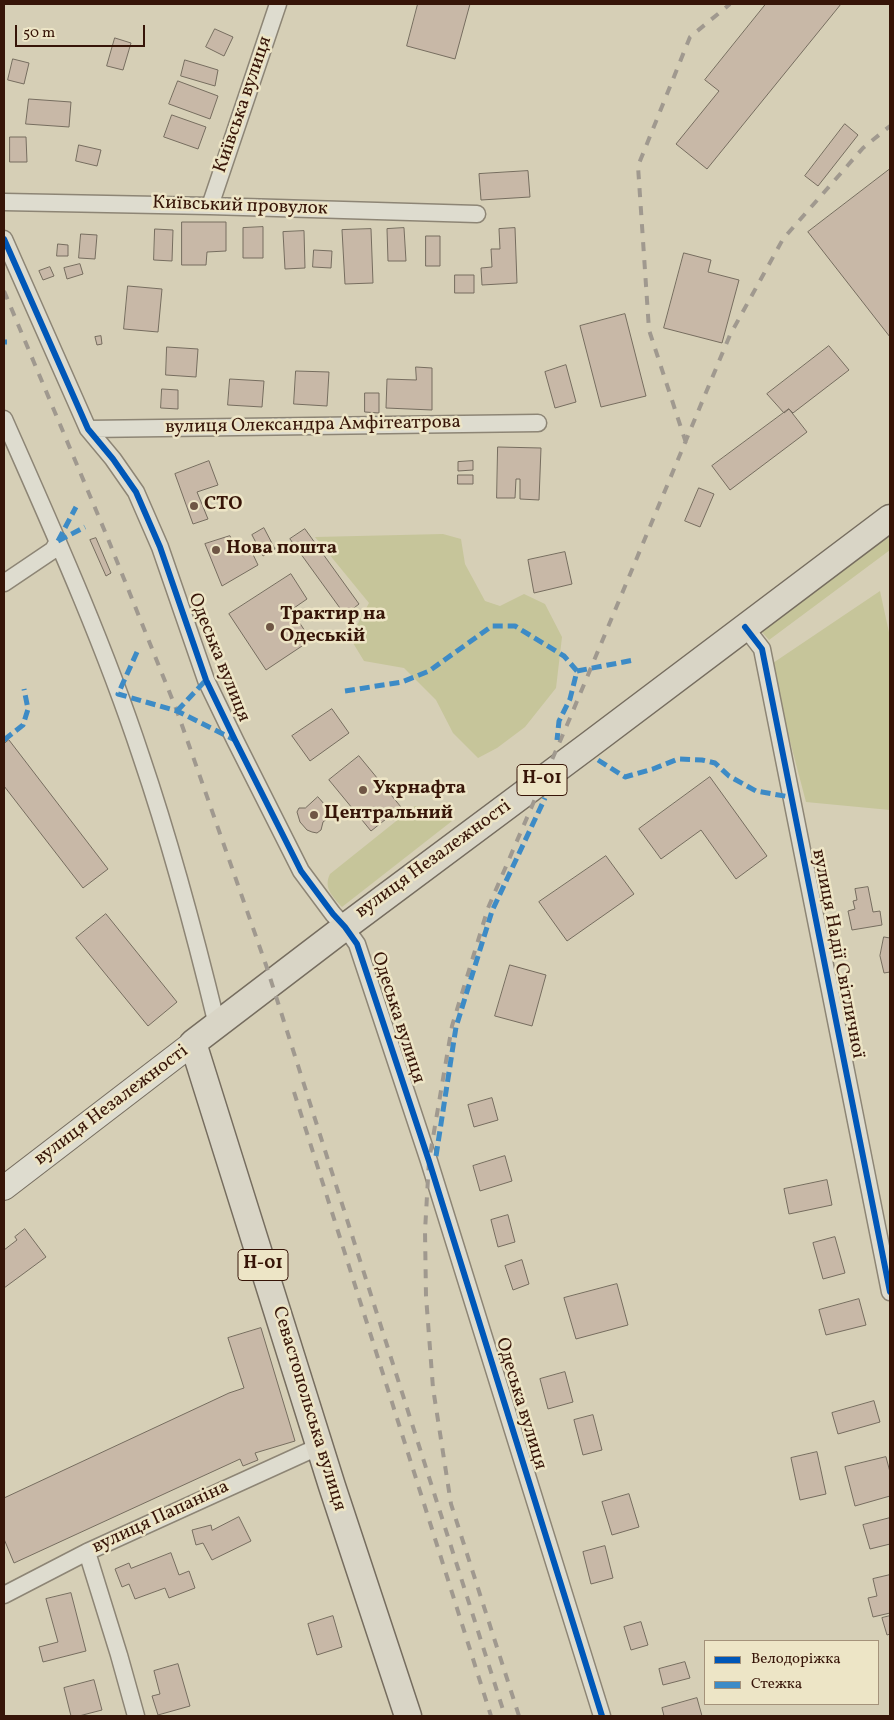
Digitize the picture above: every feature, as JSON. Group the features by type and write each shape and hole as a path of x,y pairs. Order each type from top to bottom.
{"main road":[{"name":"вулиця Незалежності","path":"4,1188 344,926 528,791 890,518"},
{"name":"Севастопольська вулиця","path":"194,1043 320,1446 408,1716"}],"street":[{"name":"Київська вулиця","path":"210,206 278,4"},
{"name":"Київський провулок","path":"4,202 477,214"},
{"name":"Одеська вулиця","path":"4,239 88,430 113,459 136,492 160,547 206,680 301,871 357,944 429,1161 602,1716"},
{"path":"4,419 58,541 141,754 182,886 217,1025"},
{"name":"вулиця Олександра Амфітеатрова","path":"88,430 538,423"},
{"path":"4,583 53,550 58,541"},
{"name":"вулиця Надії Світличної","path":"745,627 762,649 890,1292"},
{"name":"вулиця Папаніна","path":"4,1595 87,1552 320,1446"},
{"path":"87,1552 136,1716"}],"green space":[{"path":"443,534 461,539 465,564 485,601 500,606 524,594 545,604 562,637 556,688 525,727 497,748 478,758 453,733 436,700 404,668 364,661 350,638 369,603 315,537"},
{"path":"890,535 890,550 769,640 762,632"},
{"path":"880,591 890,637 890,810 806,802 770,665"},
{"path":"415,806 435,809 452,821 342,907 332,896 328,888 330,874"}],"building":[{"path":"418,4 470,4 455,59 407,46"},
{"path":"766,4 841,4 707,169 676,144 719,91 705,80"},
{"path":"215,29 233,37 224,56 206,47"},
{"path":"115,38 131,43 123,70 107,66"},
{"path":"13,59 29,63 24,84 8,80"},
{"path":"185,60 218,70 215,86 181,76"},
{"path":"178,81 218,96 210,119 169,104"},
{"path":"29,99 71,102 69,127 26,124"},
{"path":"172,115 206,127 198,149 164,137"},
{"path":"845,124 858,135 818,186 805,176"},
{"path":"10,137 26,137 27,162 10,162"},
{"path":"79,145 101,150 97,166 76,161"},
{"path":"890,169 890,337 808,232"},
{"path":"528,171 530,197 481,200 479,174"},
{"path":"182,222 226,222 226,251 207,252 206,265 182,265"},
{"path":"263,227 263,258 243,258 243,228"},
{"path":"404,228 406,261 388,261 387,229"},
{"path":"515,228 517,283 482,285 481,268 492,267 491,249 500,249 499,229"},
{"path":"155,229 173,230 172,261 154,260"},
{"path":"371,229 373,283 345,284 342,230"},
{"path":"304,231 305,268 285,269 283,232"},
{"path":"81,234 97,235 95,259 79,258"},
{"path":"426,236 440,236 440,266 426,266"},
{"path":"58,244 68,245 68,256 57,256"},
{"path":"314,250 332,251 331,268 313,267"},
{"path":"684,253 711,260 708,272 739,280 722,343 664,328"},
{"path":"80,264 83,274 67,279 64,268"},
{"path":"50,267 54,276 43,280 39,271"},
{"path":"455,275 474,275 474,293 455,293"},
{"path":"128,286 162,289 158,332 124,329"},
{"path":"625,314 646,396 601,407 580,326"},
{"path":"101,336 102,344 97,345 95,337"},
{"path":"829,346 849,370 793,413 789,409 784,413 767,394"},
{"path":"167,347 198,349 196,377 166,375"},
{"path":"566,365 576,402 555,408 545,372"},
{"path":"416,367 432,368 432,410 386,408 387,379 416,380"},
{"path":"296,371 329,372 327,406 294,404"},
{"path":"230,379 264,381 262,407 228,405"},
{"path":"162,389 178,390 178,409 161,408"},
{"path":"365,393 379,393 379,413 365,412"},
{"path":"789,409 807,432 730,490 712,466"},
{"path":"498,447 541,448 539,500 520,499 520,479 516,479 515,498 497,498"},
{"name":"СТО","path":"209,461 218,485 197,492 208,519 193,524 175,474"},
{"path":"473,461 473,470 458,471 458,462"},
{"path":"458,475 473,475 473,484 458,484"},
{"path":"699,488 714,494 700,527 685,521"},
{"path":"264,528 275,549 263,556 252,535"},
{"path":"305,529 359,604 345,615 290,539"},
{"path":"230,536 238,553 249,546 258,565 222,586 205,544"},
{"path":"96,538 111,573 106,576 90,540"},
{"path":"565,552 572,584 534,593 528,560"},
{"name":"Трактир на Одеській","path":"291,574 307,599 291,610 311,640 266,670 229,614"},
{"path":"332,709 349,733 310,761 292,736"},
{"path":"9,740 108,869 83,888 4,786 4,744"},
{"name":"Укрнафта","path":"359,756 401,807 371,831 329,780"},
{"path":"710,777 767,856 736,879 701,830 661,859 639,829"},
{"name":"Центральний","path":"318,797 333,814 323,822 321,830 317,833 307,830 300,822 297,812 299,808 305,808"},
{"path":"606,856 634,894 567,941 539,902"},
{"path":"868,887 873,912 880,911 882,925 852,930 848,911 855,909 853,901 857,900 855,889"},
{"path":"106,914 177,1002 148,1026 76,938"},
{"path":"884,937 890,938 890,972 884,973 880,956"},
{"path":"510,965 546,975 532,1026 495,1016"},
{"path":"492,1098 498,1120 474,1127 468,1105"},
{"path":"505,1156 512,1181 480,1191 473,1166"},
{"path":"827,1180 832,1205 789,1214 784,1189"},
{"path":"508,1215 515,1242 498,1247 491,1220"},
{"path":"25,1229 46,1257 4,1288 4,1250 17,1240 15,1237"},
{"path":"835,1237 845,1273 823,1279 813,1243"},
{"path":"522,1260 529,1284 513,1290 505,1266"},
{"path":"617,1284 628,1325 576,1339 564,1298"},
{"path":"859,1299 866,1325 826,1335 819,1310"},
{"path":"261,1328 295,1441 255,1453 258,1460 243,1466 240,1459 14,1563 4,1539 4,1498 229,1393 244,1388 228,1338"},
{"path":"565,1372 573,1402 548,1409 540,1379"},
{"path":"874,1401 880,1422 838,1434 832,1413"},
{"path":"593,1415 602,1450 583,1455 574,1420"},
{"path":"817,1452 826,1494 800,1500 791,1458"},
{"path":"886,1457 890,1472 890,1496 855,1506 845,1467"},
{"path":"629,1494 639,1527 612,1535 602,1502"},
{"path":"239,1517 251,1541 212,1560 203,1543 196,1545 192,1530 211,1525 212,1530"},
{"path":"890,1518 890,1544 870,1549 863,1525"},
{"path":"605,1546 613,1578 591,1584 583,1552"},
{"path":"171,1553 179,1575 189,1571 195,1588 169,1598 165,1588 135,1599 129,1584 122,1587 115,1569 129,1563 131,1568"},
{"path":"890,1575 890,1613 873,1617 868,1598 877,1596 873,1579"},
{"path":"71,1593 86,1651 43,1662 39,1647 58,1642 46,1599"},
{"path":"333,1616 342,1647 317,1655 308,1624"},
{"path":"890,1616 890,1634 887,1635 882,1618"},
{"path":"641,1622 648,1645 631,1650 624,1627"},
{"path":"685,1662 690,1678 663,1685 659,1669"},
{"path":"178,1664 190,1706 158,1715 152,1696 160,1694 154,1671"},
{"path":"94,1680 102,1710 79,1716 71,1716 64,1688"},
{"path":"697,1698 702,1716 664,1716 662,1708"}],"railway":[{"path":"686,443 649,330 638,166 690,37 730,4"},
{"path":"519,1716 451,1504 433,1388 426,1296 425,1231 429,1161 452,1026 488,908 570,718 730,335 783,239 863,148 890,126"},
{"path":"4,291 106,534 177,711 266,965 505,1716"},
{"path":"294,1092 491,1716"}],"marked path":[{"path":"58,541 76,507"},
{"path":"58,541 85,527"},
{"path":"345,691 402,682 429,671 492,626 515,626 564,656 577,671 570,699 559,721 557,740"},
{"path":"137,652 118,694 177,711 235,740"},
{"path":"577,671 634,660"},
{"path":"177,711 206,680"},
{"path":"4,740 23,725 28,709 24,689"},
{"path":"598,760 625,777 678,759 702,760 715,763 729,776 756,791 790,797"},
{"path":"436,1156 456,1027 492,911 545,798"}],"cycle path":[{"path":"4,239 88,429 113,459 136,492 160,547 206,680 235,740 301,871 357,944 429,1161 602,1716"},
{"path":"745,627 762,649 890,1292"}],"place":[{"name":"СТО","path":"194,506"},
{"name":"Нова пошта","path":"216,550"},
{"name":"Трактир на Одеській","path":"270,627"},
{"name":"Укрнафта","path":"363,790"},
{"name":"Центральний","path":"314,815"}]}
